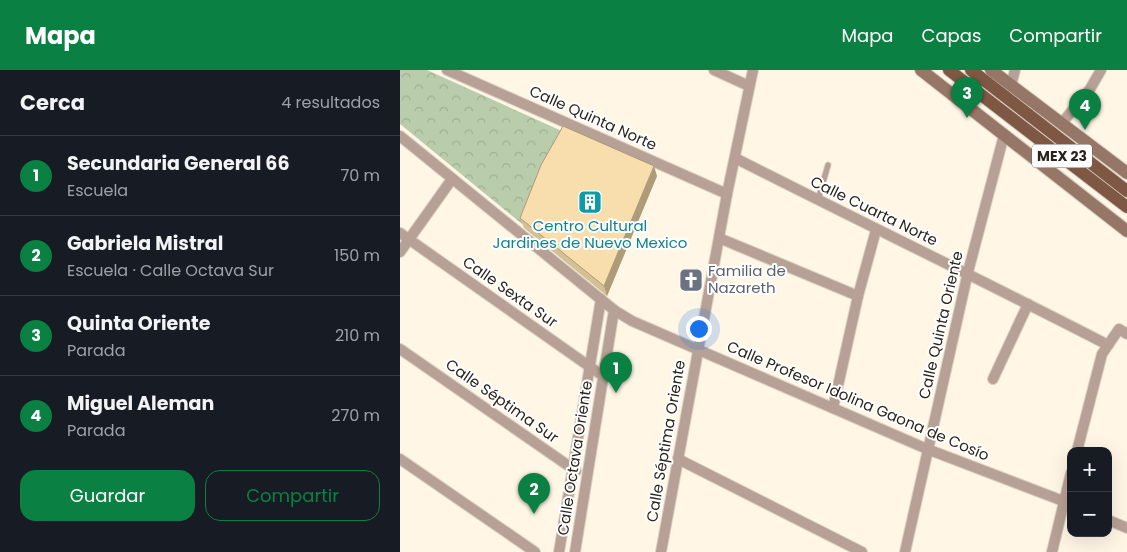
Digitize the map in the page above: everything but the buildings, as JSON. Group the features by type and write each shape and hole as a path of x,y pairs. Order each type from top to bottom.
{"main road":[{"path":"921,70 1127,231"},
{"name":"MEX 23","path":"949,70 1127,207"},
{"name":"MEX 23","path":"971,70 1127,191"},
{"path":"992,70 1127,173"}],"street":[{"name":"Calle Quinta Norte","path":"448,70 727,194"},
{"path":"714,70 749,86"},
{"name":"Calle Séptima Oriente","path":"661,552 727,194 753,70"},
{"path":"1011,86 1015,70"},
{"path":"1062,123 1090,89 1100,70"},
{"name":"Calle Quinta Oriente","path":"907,551 927,450 968,272 1004,135"},
{"name":"Calle Profesor Idolina Gaona de Cosío","path":"400,136 614,310 650,330 927,450 1067,503"},
{"name":"Calle Cuarta Norte","path":"734,158 876,230 968,272 1108,345"},
{"path":"400,252 404,236 452,178"},
{"path":"832,408 858,296 876,230"},
{"name":"Calle Sexta Sur","path":"404,236 603,376"},
{"path":"719,238 858,296"},
{"name":"Calle Octava Oriente","path":"559,552 601,299"},
{"path":"993,379 1028,304"},
{"name":"Calle Octava Oriente","path":"575,552 614,310"},
{"path":"1078,447 1102,354 1108,345 1123,332"},
{"name":"Calle Séptima Sur","path":"400,349 587,478"},
{"path":"400,459 534,552"},
{"path":"678,459 862,552"},
{"path":"1052,552 1067,503"},
{"path":"1112,522 1127,528"}],"lane":[{"path":"817,200 828,165"}],"green space":[{"path":"400,70 427,70 564,132 522,224 400,124"}],"place":[{"name":"Quinta Oriente","path":"967,118"},
{"name":"Miguel Aleman","path":"1085,130"},
{"name":"Centro Cultural Jardines de Nuevo Mexico","path":"590,202"},
{"name":"Familia de Nazareth","path":"691,280"},
{"name":"Secundaria General 66","path":"616,393"},
{"name":"Gabriela Mistral","path":"534,514"}]}
